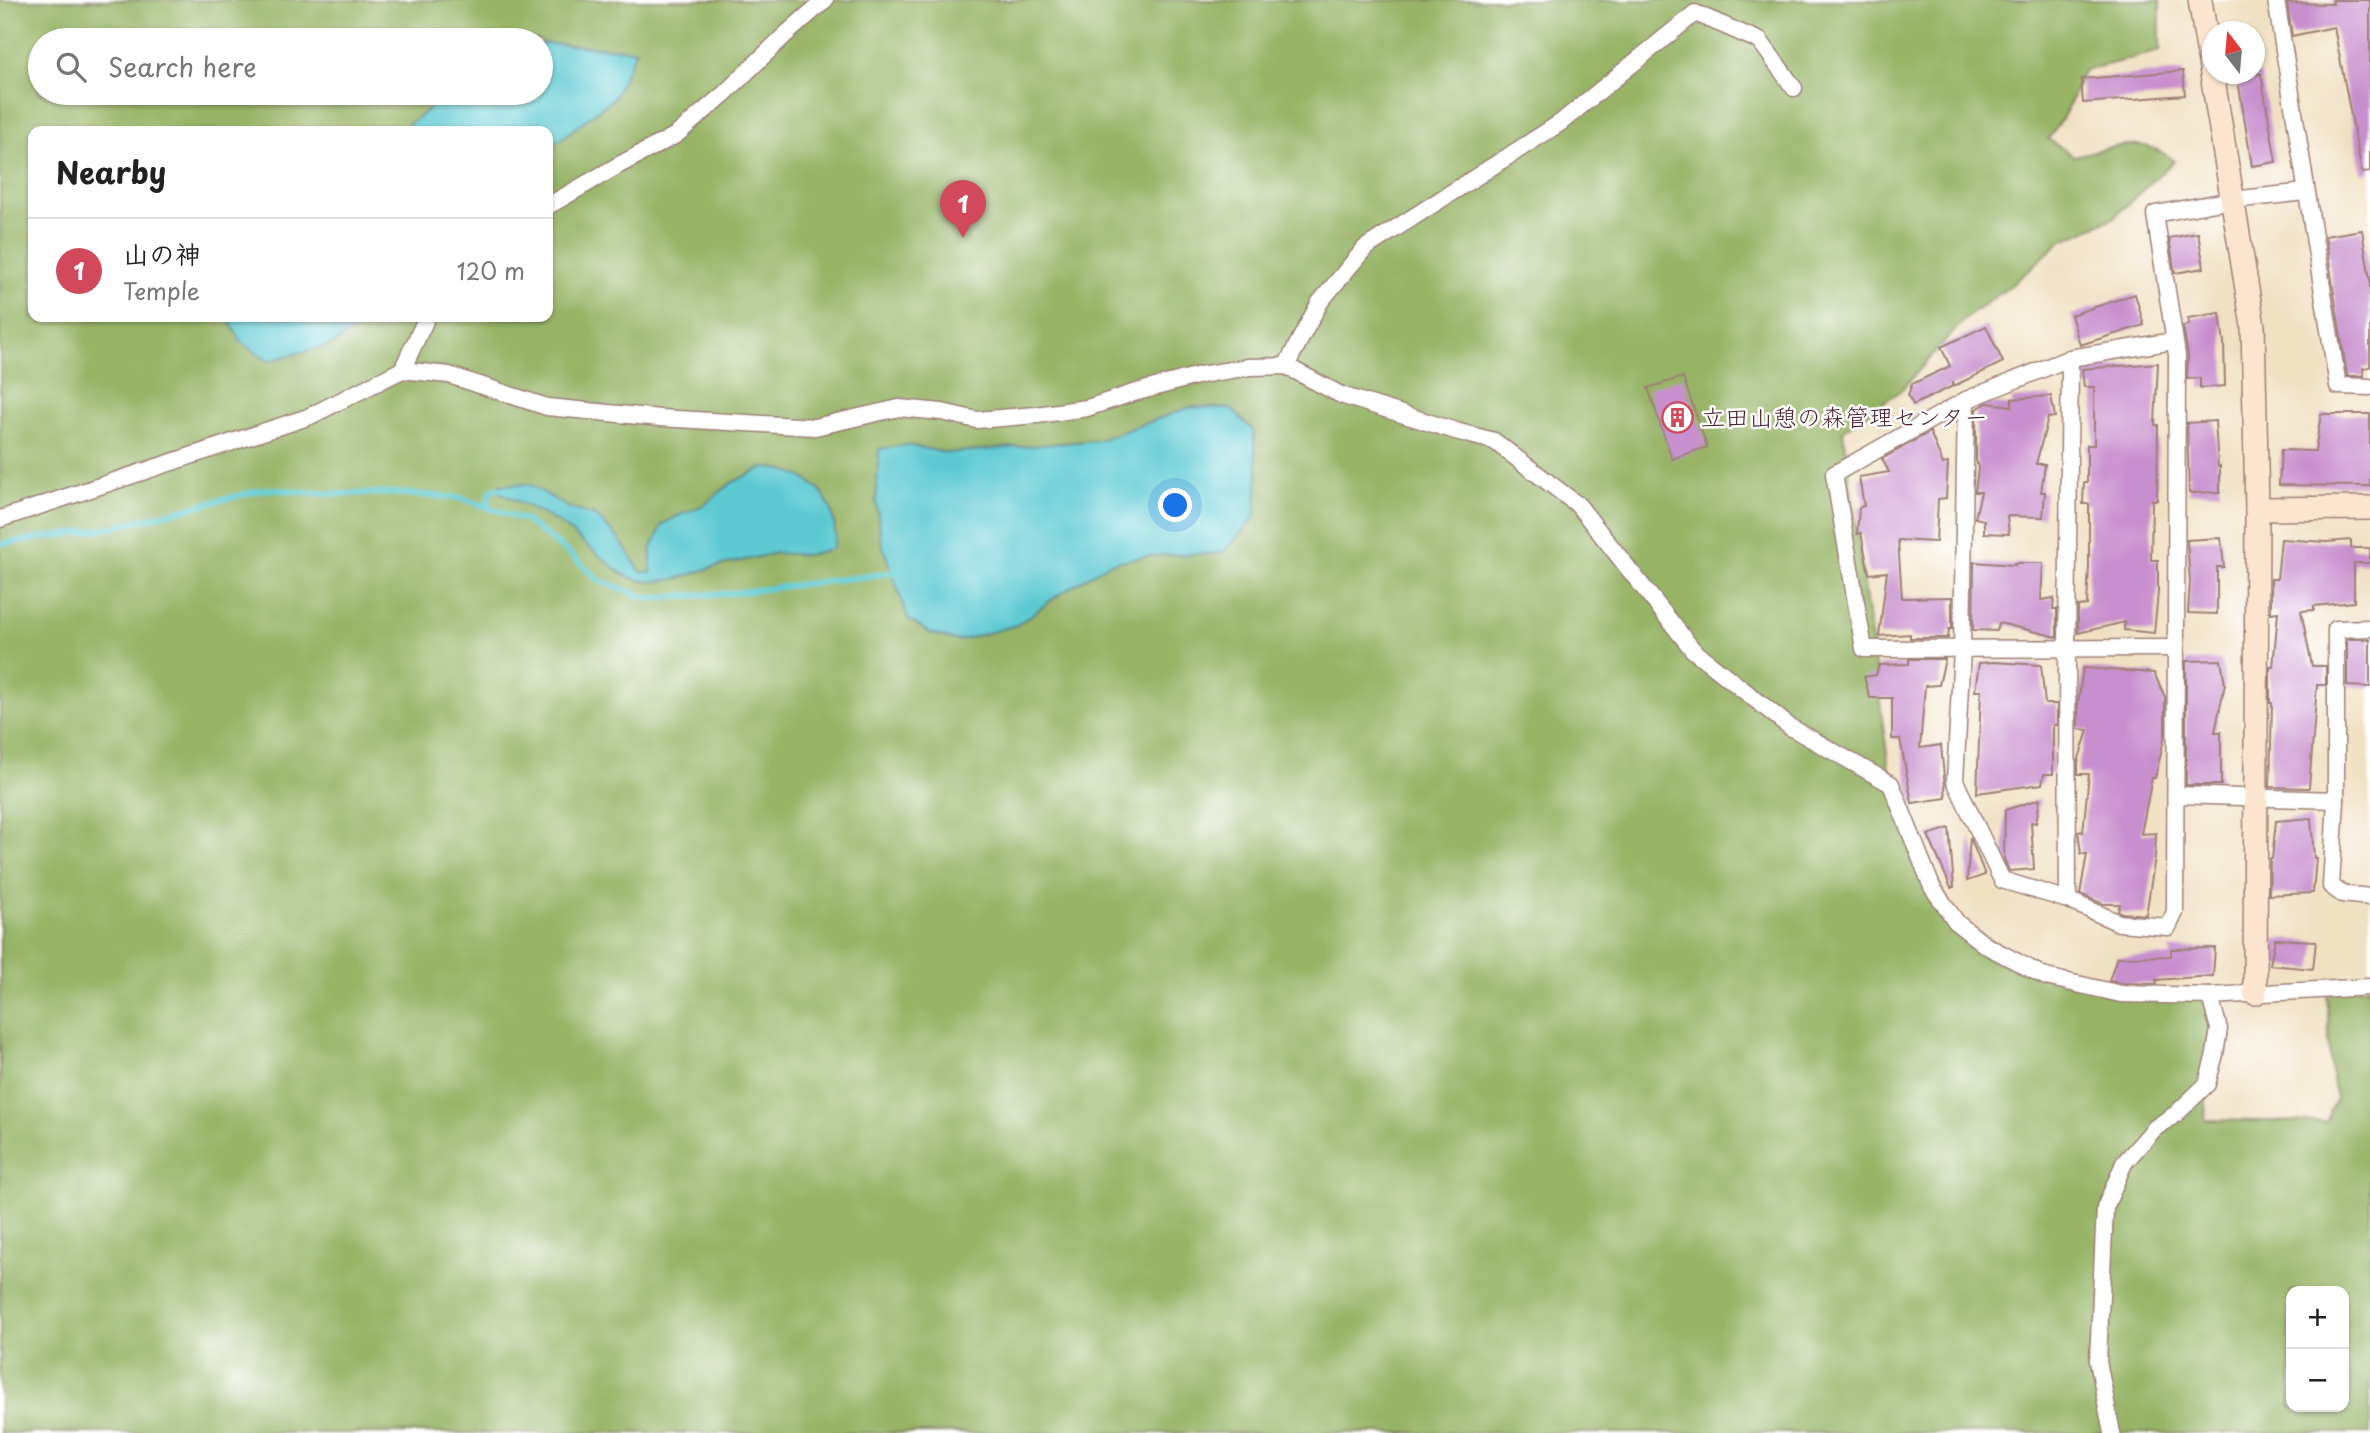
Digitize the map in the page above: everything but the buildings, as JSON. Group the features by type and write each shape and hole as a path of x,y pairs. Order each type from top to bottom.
{"street":[{"path":"553,203 676,135 825,0"},
{"path":"2200,0 2253,326 2257,509 2255,993"},
{"path":"2276,0 2337,386 2370,387"},
{"path":"1286,366 1321,302 1365,247 1560,123 1695,13 1760,41 1794,88"},
{"path":"1966,400 1962,649 1955,781 2001,880 2068,900 2119,923 2168,927 2175,912 2177,795 2177,355 2155,214 2232,200 2306,192"},
{"path":"402,370 425,322"},
{"path":"2174,341 2070,358 1966,400 1834,474 1864,649 2175,648"},
{"path":"2068,900 2070,358"},
{"path":"0,519 307,417 402,370 449,375 547,407 648,418 815,427 899,408 942,412 977,420 1036,415 1087,408 1199,375 1249,367 1286,366 1341,395 1494,441 1578,505 1693,650 1790,727 1891,783 1932,887 1957,923 1985,945 2046,977 2121,994 2210,996 2370,987"},
{"path":"2257,509 2370,508"},
{"path":"2370,628 2336,629 2336,800 2331,886 2342,894 2370,897"},
{"path":"2177,795 2336,800"},
{"path":"2112,1433 2098,1361 2105,1208 2124,1163 2155,1128 2176,1114 2207,1084 2219,1029 2210,996"}],"green space":[{"path":"0,0 2160,0 2160,51 2083,71 2064,115 2048,139 2074,156 2138,145 2162,152 2174,161 2113,218 2061,241 2014,283 1966,318 1901,390 1843,431 1891,783 1957,923 2071,984 2210,996 2219,1029 2207,1084 2205,1120 2326,1122 2336,1099 2330,1059 2327,990 2370,987 2370,1433 0,1433"}],"water":[{"path":"553,44 636,50 614,98 553,145 553,126 407,126 434,105 553,105"},
{"path":"230,322 365,322 334,344 268,361 242,343"},
{"path":"1191,407 1231,409 1253,430 1258,474 1255,517 1223,553 1149,556 1110,563 1017,625 958,641 930,633 908,619 881,540 876,500 879,449 907,445 947,453 1099,440"},
{"path":"762,468 799,475 818,489 831,509 835,539 832,549 807,555 776,553 676,579 651,582 621,573 558,522 499,492 499,485 529,484 569,508 596,516 619,539 641,572 651,572 651,550 662,525 704,505 731,483"}],"waterway":[{"path":"0,544 110,528 265,489 330,494 396,493 461,498 525,520 600,581 647,598 733,593 891,573"},
{"path":"487,507 490,491 499,489"}],"place":[{"name":"山の神","path":"963,238"},
{"name":"立田山憩の森管理センター","path":"1678,418"}]}
